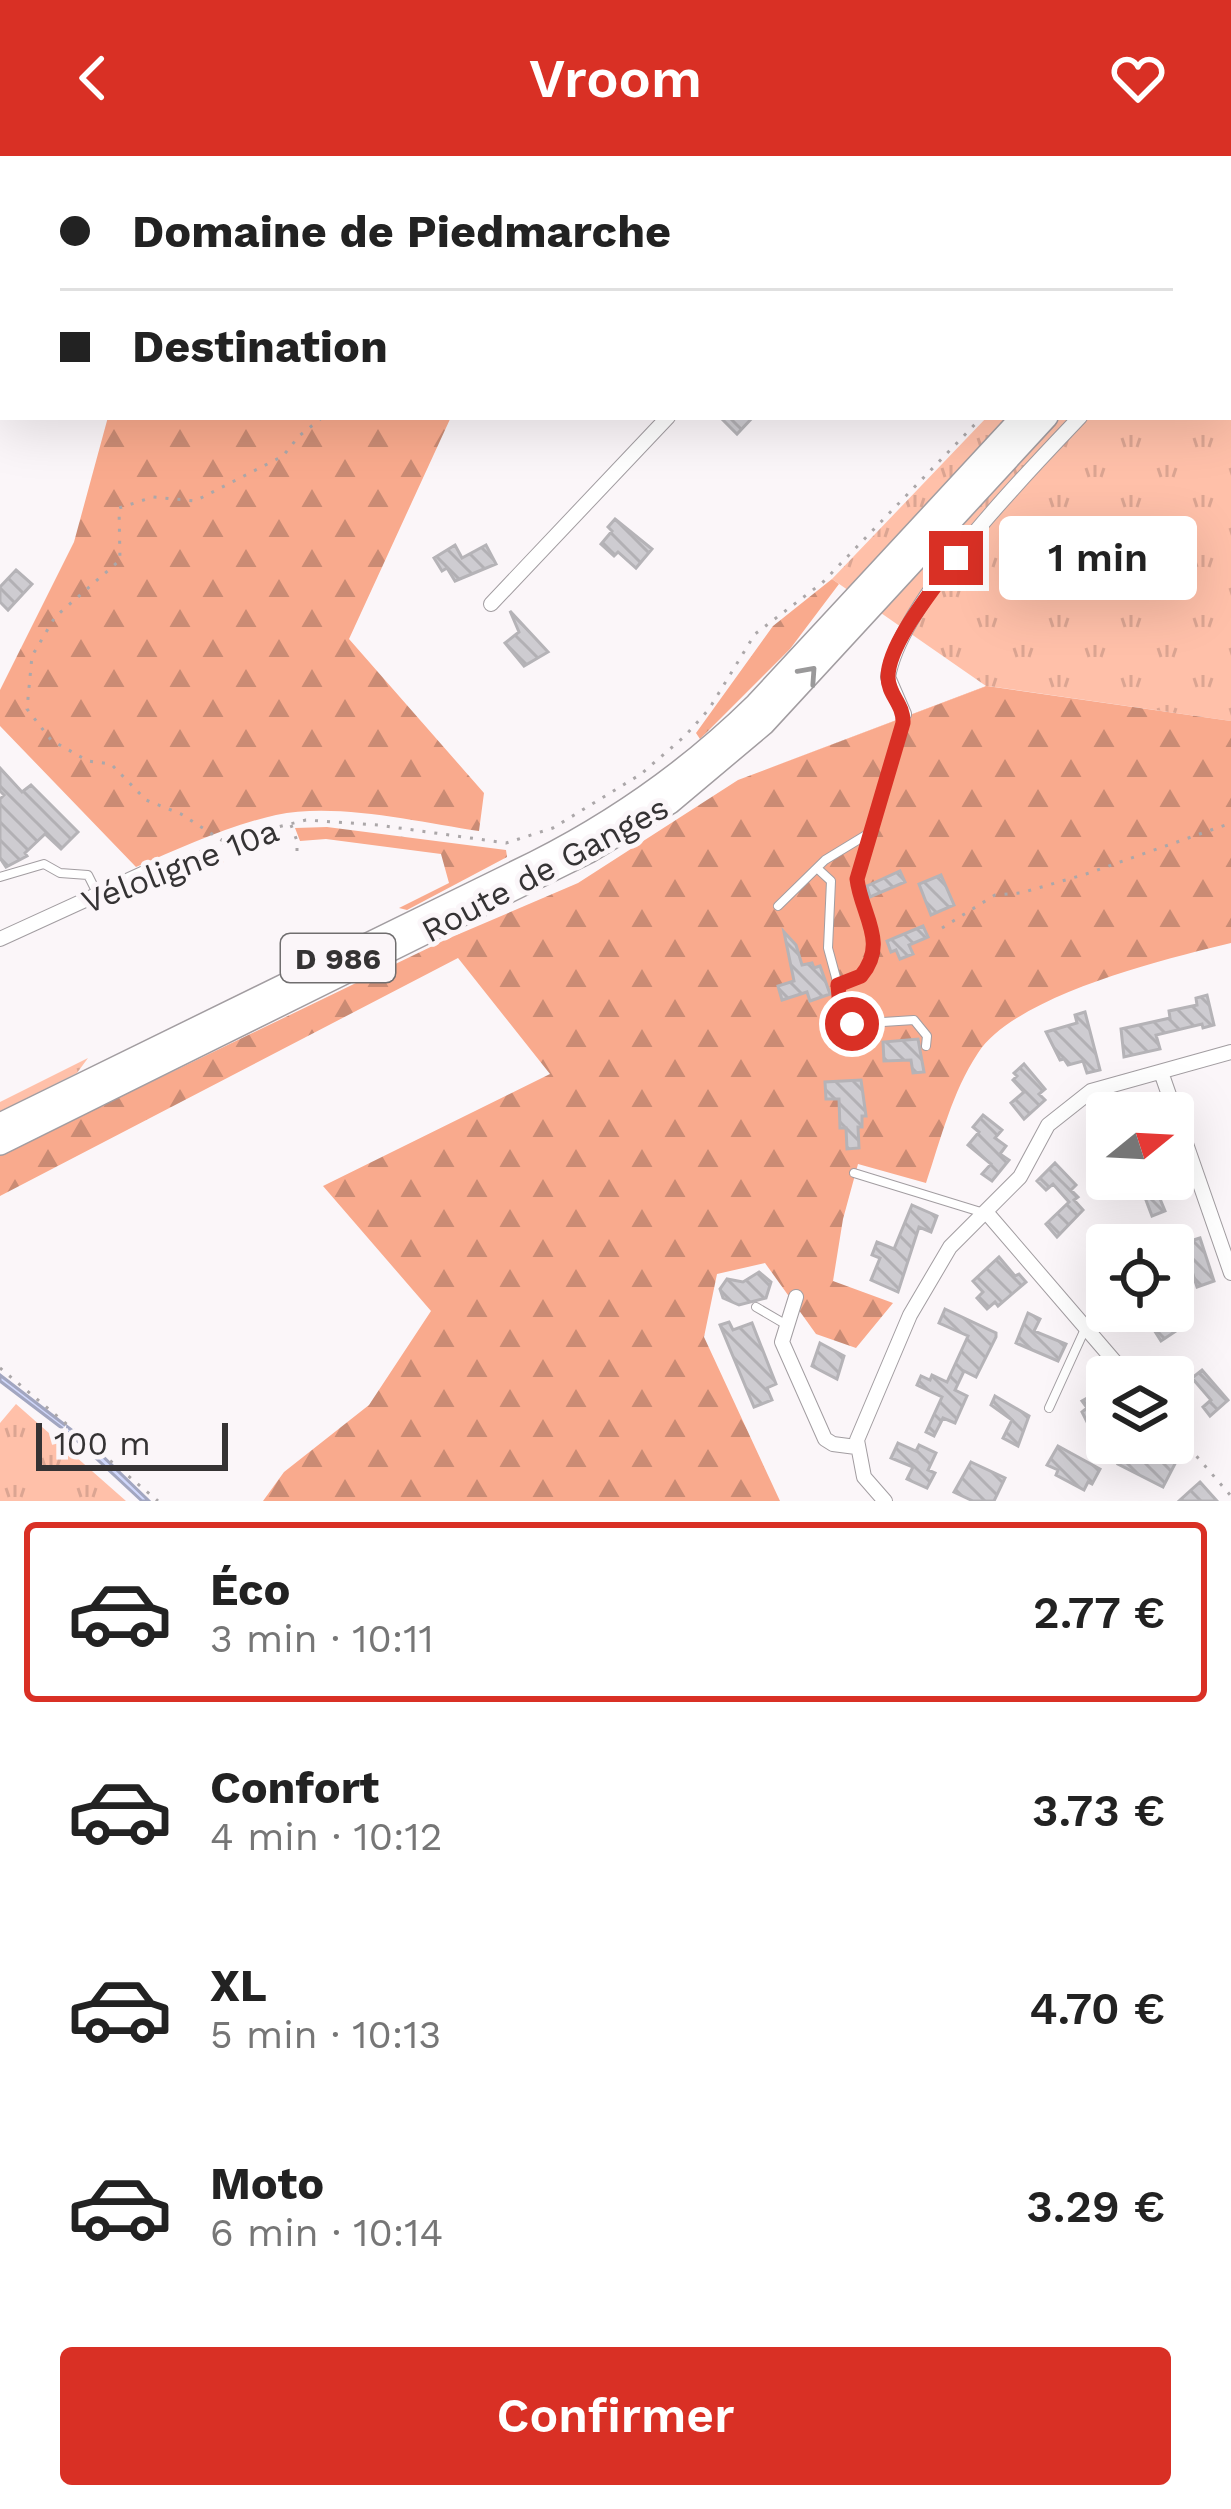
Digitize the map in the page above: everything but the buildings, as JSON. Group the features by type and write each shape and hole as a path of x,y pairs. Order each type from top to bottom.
{"main road":[{"name":"Route de Ganges","path":"0,1121 556,851 651,796 756,704 1019,420"},
{"name":"Route de Ganges","path":"0,1144 589,852 670,803 764,724 1045,420"}],"street":[{"path":"490,604 665,420"},
{"path":"904,714 888,677 899,645 988,516 1077,420"},
{"name":"Véloligne 10a","path":"2,933 153,869"},
{"path":"885,1501 864,1478 856,1447 870,1404 928,1278 950,1247 1020,1177 1048,1125 1091,1090 1231,1052"},
{"path":"1161,1072 1231,1273"},
{"path":"987,1213 1086,1327"},
{"path":"796,1297 782,1342 820,1431 832,1444 856,1447"},
{"path":"1090,1332 1110,1356"}],"lane":[{"path":"838,985 861,976 875,947 857,879 904,714"},
{"path":"778,906 826,860 872,831"},
{"path":"0,878 44,864 60,873 88,875 98,895"},
{"path":"818,869 831,881 828,948 841,1018 852,1024 914,1020 927,1036 926,1046"},
{"path":"854,1173 987,1213"},
{"path":"756,1307 785,1324"},
{"path":"1049,1408 1086,1327"}],"path":[{"path":"225,842 181,814 146,800 111,764 88,761 51,740 27,709 32,656 55,617 120,560 119,508 152,497 195,501 283,456 319,420"},
{"name":"Véloligne 10a","path":"153,869 290,823 326,820 506,843 554,828 656,763 709,709 755,634 822,584 979,420"},
{"path":"290,823 297,858"},
{"path":"942,928 995,896 1086,874 1231,824"},
{"path":"0,1367 158,1501"},
{"path":"1194,1453 1231,1496"}],"green space":[{"path":"107,420 450,420 349,639 484,793 479,831 377,815 299,812 240,825 136,867 0,726 0,690 74,542"},
{"path":"984,420 1231,420 1231,721 988,686 738,780 986,686 832,579"},
{"path":"832,579 839,584 790,649 700,739 696,733 773,626"},
{"path":"987,686 1231,721 1231,943 1094,982 1024,1014 997,1032 978,1053 961,1084 926,1183 858,1164 833,1281 893,1303 856,1348 816,1334 765,1263 717,1274 704,1337 780,1501 263,1501 284,1472 369,1405 431,1311 323,1186 550,1074 458,958 0,1196 0,1155 445,940 578,883 738,780"},
{"path":"327,827 506,850 507,857 407,910 399,908 449,883 441,854 326,839 300,841 295,828"},
{"path":"219,850 224,862 183,879 178,868"},
{"path":"88,1058 77,1073 0,1112 0,1102"},
{"path":"16,1404 126,1501 0,1501 0,1423"}],"water":[{"path":"0,1375 91,1445 149,1501 142,1501 71,1435 0,1381"}],"route":[{"path":"852,1024 841,1018 838,985 868,969 875,947 857,879 903,723 904,710 889,687 890,667 899,645 956,558"}]}
